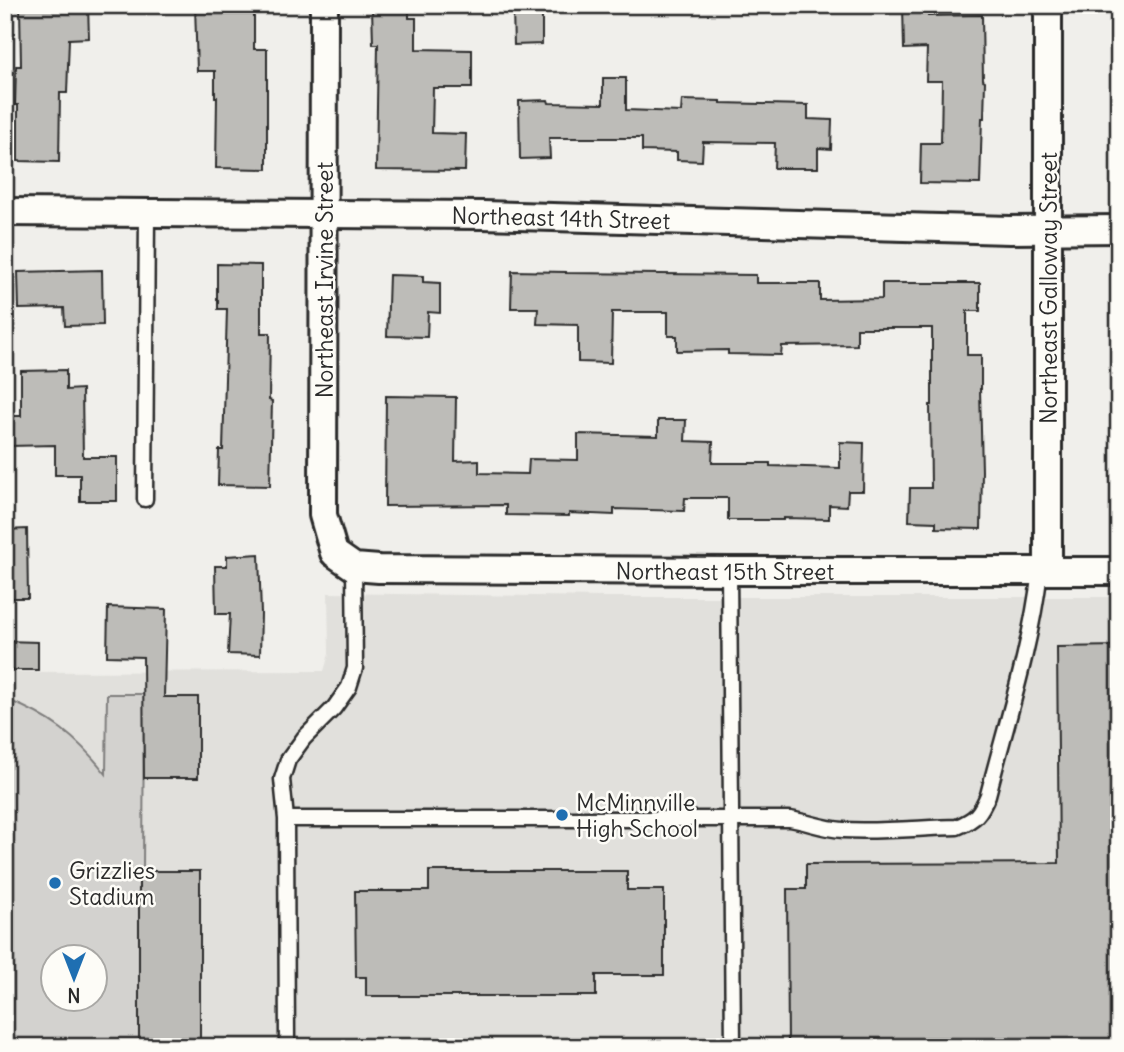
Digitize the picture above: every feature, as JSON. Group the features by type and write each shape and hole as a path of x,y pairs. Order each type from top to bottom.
{"street":[{"name":"Northeast Irvine Street","path":"324,5 323,516 344,560"},
{"name":"Northeast Galloway Street","path":"1044,571 1048,5"},
{"name":"Northeast 14th Street","path":"5,212 483,215 1010,229 1119,229"},
{"name":"Northeast 15th Street","path":"344,560 393,569 1119,571"}],"lane":[{"path":"145,499 147,213"},
{"path":"287,1047 286,819 282,779 288,760 304,738 334,708 349,687 355,668 344,560"},
{"path":"729,571 733,1047"},
{"path":"286,819 790,819 844,830 957,827 970,822 980,813 988,795 1044,571"}],"shaded area":[{"name":"McMinnville High School","path":"328,593 603,597 1119,597 1119,1047 5,1047 5,672 324,671 329,654"},
{"path":"107,694 144,694 142,1047 5,1047 5,699 49,720 84,749 106,774"}],"building":[{"path":"20,5 88,5 89,38 69,39 67,93 60,93 59,162 18,161 18,105 15,105 16,66 21,66"},
{"path":"195,5 254,5 254,49 267,49 267,169 216,168 215,71 197,71"},
{"path":"409,5 409,18 416,18 416,49 472,50 472,88 433,88 432,133 466,134 465,171 376,170 378,44 373,44 372,6"},
{"path":"903,5 928,5 928,16 982,15 985,81 980,184 920,183 921,143 941,143 942,81 926,81 927,48 904,49"},
{"path":"513,11 542,11 542,44 514,45"},
{"path":"603,78 626,78 626,110 681,112 682,100 808,105 808,119 832,120 831,149 818,148 818,168 774,168 775,143 703,142 702,161 677,160 677,152 642,151 642,138 549,138 550,158 520,159 519,101 603,104"},
{"path":"217,264 261,265 261,333 270,333 270,486 218,485 219,450 223,450 227,309 218,309"},
{"path":"102,270 103,325 65,326 64,308 19,309 18,272"},
{"path":"512,271 756,275 756,283 820,283 820,300 882,299 882,283 980,283 980,311 967,311 967,355 981,355 981,529 936,528 936,522 909,521 910,488 931,488 932,328 857,328 857,345 782,346 781,355 728,354 728,350 677,351 677,336 668,336 668,312 612,312 611,363 578,362 578,325 537,324 538,308 511,308"},
{"path":"389,275 423,276 423,282 440,283 440,313 428,312 427,337 387,336"},
{"path":"66,370 66,390 82,389 83,457 117,457 117,501 80,501 80,475 55,475 55,445 9,446 9,416 21,416 21,371"},
{"path":"386,396 456,397 455,461 479,460 479,473 528,474 529,459 578,460 578,434 658,436 658,420 686,420 685,441 713,442 712,463 770,463 770,466 840,468 840,442 864,443 863,491 848,491 847,506 829,505 829,519 728,520 728,498 685,498 684,511 614,509 614,515 506,515 506,505 385,506"},
{"path":"27,529 28,598 5,598 5,530"},
{"path":"259,554 260,655 228,654 230,614 216,614 215,566 227,566 227,556"},
{"path":"108,607 166,609 164,697 198,697 198,778 144,778 143,657 107,656"},
{"path":"5,641 38,642 38,670 5,670"},
{"path":"1119,646 1119,1047 788,1047 787,889 806,889 806,864 1059,863 1057,647"},
{"path":"139,871 200,871 200,1047 139,1047"},
{"path":"429,871 627,871 627,890 664,890 664,975 596,975 596,996 366,996 366,977 356,977 355,891 429,891"}],"place":[{"name":"McMinnville High School","path":"562,815"},
{"name":"Grizzlies Stadium","path":"55,883"}]}
